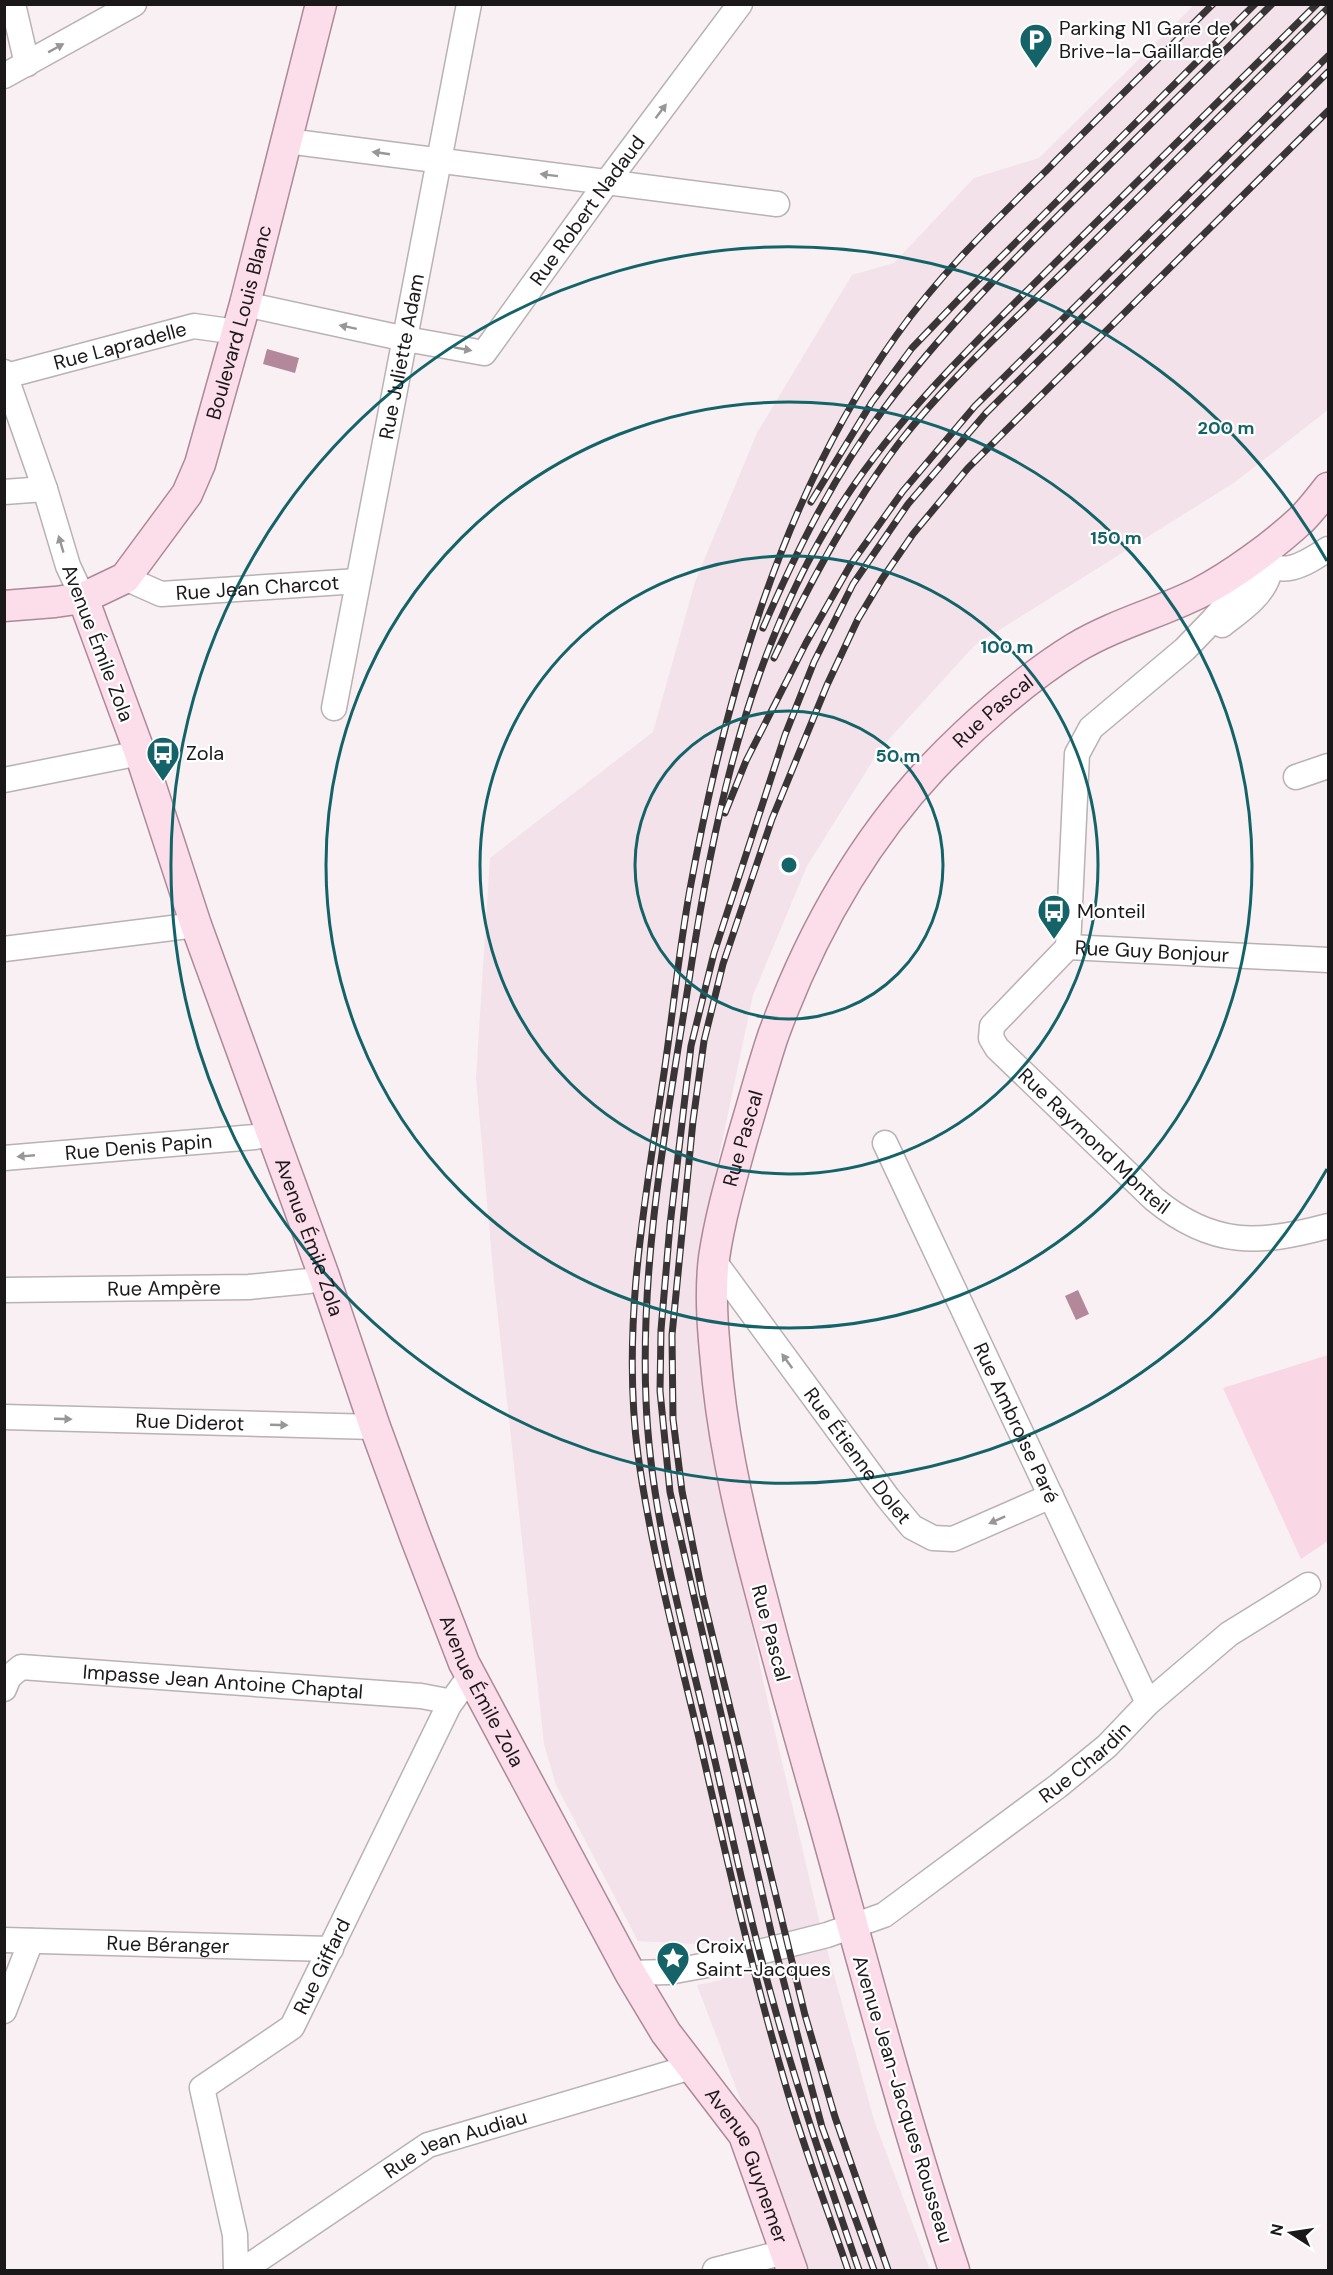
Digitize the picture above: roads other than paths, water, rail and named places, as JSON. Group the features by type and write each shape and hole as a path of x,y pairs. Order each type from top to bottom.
{"main road":[{"name":"Boulevard Louis Blanc","path":"83,598 124,578 187,494 200,464 241,318 321,4"},
{"name":"Rue Pascal","path":"853,1928 781,1669 728,1457 714,1345 714,1261 736,1161 765,1060 783,1009 817,931 850,875 879,833 928,772 951,748 1017,690 1076,647 1117,626 1200,592 1260,562 1329,488"},
{"path":"4,606 83,598"},
{"name":"Avenue Émile Zola","path":"83,598 140,753 196,925 324,1276 375,1427 426,1566 470,1676 525,1773 630,1973 666,2033 691,2067"},
{"name":"Avenue Jean-Jacques Rousseau","path":"853,1928 931,2200 954,2271"},
{"name":"Avenue Guynemer","path":"691,2067 744,2135 789,2261"}],"street":[{"path":"13,4 27,64"},
{"path":"4,76 134,4"},
{"name":"Rue Juliette Adam","path":"334,708 469,4"},
{"name":"Rue Robert Nadaud","path":"406,339 484,353 607,182 740,4"},
{"path":"287,141 777,204"},
{"name":"Rue Lapradelle","path":"5,374 194,326 241,318 406,339"},
{"name":"Avenue Émile Zola","path":"5,374 45,489 68,566 83,598"},
{"path":"4,492 45,489"},
{"path":"1260,562 1283,570 1307,562 1329,549"},
{"name":"Rue Guy Bonjour","path":"1260,562 1230,600 1185,649 1091,728 1077,754 1068,947 1329,960"},
{"name":"Rue Jean Charcot","path":"124,578 161,594 358,581"},
{"path":"4,780 140,753"},
{"path":"1296,777 1329,766"},
{"path":"4,949 196,925"},
{"name":"Rue Raymond Monteil","path":"1068,947 992,1026 991,1038 998,1048 1154,1199 1171,1213 1189,1223 1211,1233 1241,1238 1269,1239 1329,1226"},
{"name":"Rue Denis Papin","path":"4,1158 273,1134"},
{"name":"Rue Ambroise Paré","path":"885,1143 1148,1703"},
{"name":"Rue Étienne Dolet","path":"714,1261 912,1527 933,1538 953,1539 1051,1496"},
{"name":"Rue Ampère","path":"4,1290 249,1287 309,1281 324,1276"},
{"name":"Rue Diderot","path":"4,1418 375,1427"},
{"name":"Rue Chardin","path":"630,1973 690,1969 853,1928 884,1915 1058,1786 1107,1746 1148,1703 1229,1634 1308,1585"},
{"name":"Impasse Jean Antoine Chaptal","path":"4,1689 9,1677 21,1667 421,1696 442,1700 450,1705"},
{"name":"Rue Giffard","path":"236,2271 235,2235 202,2088 292,2027 450,1705 470,1676"},
{"name":"Rue Béranger","path":"4,1940 331,1949"},
{"path":"4,2011 31,1941"},
{"name":"Rue Jean Audiau","path":"243,2271 428,2145 691,2067"},
{"path":"715,2271 789,2261"}],"railway":[{"path":"848,2270 799,2130 761,1996 665,1595 638,1455 633,1407 632,1359 637,1264 686,912 721,744 763,600 790,530 821,463 856,398 896,336 967,250 1213,4"},
{"path":"811,502 872,402 912,348 1255,4"},
{"path":"763,628 802,543 832,488 865,435 927,354 999,275 1272,4"},
{"path":"859,2270 797,2083 756,1939 668,1563 649,1441 645,1346 651,1240 673,1080 712,850 742,727 785,609 813,552 869,464 919,403 972,346 1317,4"},
{"path":"774,658 801,602 863,494 918,420 979,354 1328,8"},
{"path":"725,813 746,761 806,643 851,564 903,491 975,406 1328,56"},
{"path":"874,2270 822,2127 800,2045 772,1936 670,1492 660,1391 661,1330 670,1225 691,1046 714,953 785,735 814,662 853,584 908,504 986,413 1328,72"},
{"path":"888,2270 835,2117 805,2015 703,1597 682,1491 673,1419 672,1335 693,1121 704,1041 723,964 772,819 827,685 858,619 882,579 913,534 968,468 1328,111"}],"place":[{"name":"Parking N1 Gare de Brive-la-Gaillarde","path":"1036,69"},
{"name":"Zola","path":"163,782"},
{"name":"Monteil","path":"1054,940"},
{"name":"Croix Saint-Jacques","path":"673,1987"}]}
